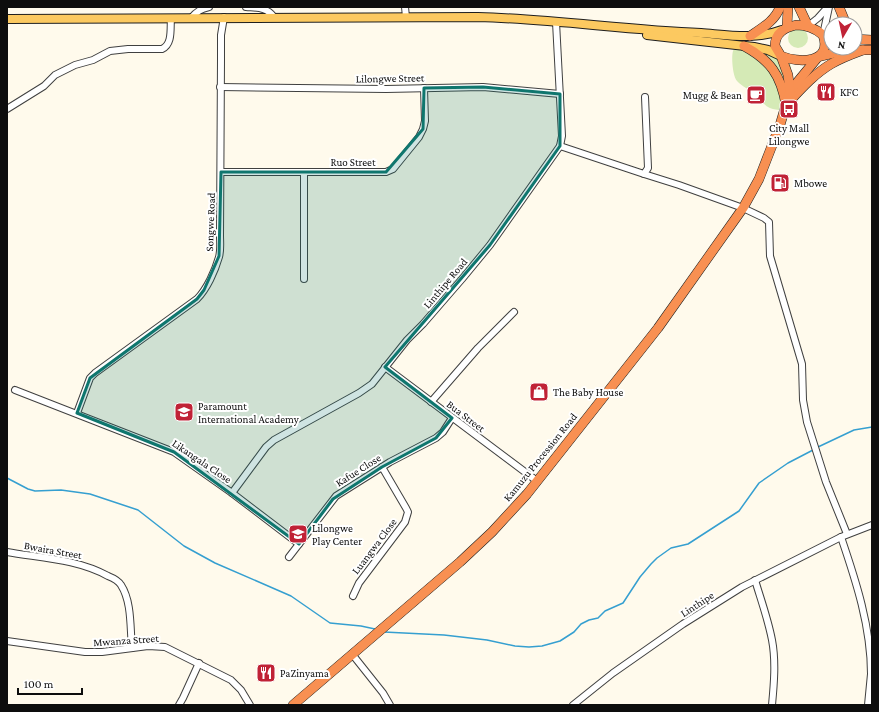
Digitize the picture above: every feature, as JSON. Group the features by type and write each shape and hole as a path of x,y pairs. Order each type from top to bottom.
{"highway":[{"path":"750,36 774,19 780,7"},
{"path":"785,28 788,7"},
{"path":"799,7 808,26"},
{"path":"790,91 788,76 781,56 776,50 775,42 777,36 785,28 796,25 808,26 823,33"},
{"path":"744,46 757,52 772,66 783,92 786,104"},
{"path":"781,56 802,61 847,50 867,50"},
{"path":"786,104 823,70 843,58 867,50"},
{"path":"790,91 823,51"},
{"name":"Kamuzu Procession Road","path":"293,705 479,545 511,512 537,481 658,328 743,208 759,179 780,125 790,91"}],"main road":[{"path":"7,19 478,16 675,32 750,36 767,35 785,28"},
{"path":"589,25 641,34 762,48 781,56"}],"street":[{"path":"191,18 197,11 202,8 209,7"},
{"path":"246,7 257,7 267,10 274,17"},
{"path":"405,7 406,17"},
{"path":"808,26 822,15 828,7"},
{"name":"Songwe Road","path":"77,413 90,378 193,302 204,290 219,256 221,172 221,35 224,17"},
{"path":"7,109 44,86 55,75 75,65 93,60 110,51 128,48 165,48 170,40 171,18"},
{"path":"556,22 562,136 560,146 645,173 706,196 712,196 743,208 769,222 770,256 801,358 803,400 807,422 844,536 860,598 870,647 871,675 868,705"},
{"name":"Lilongwe Street","path":"220,87 386,89 483,87 560,94"},
{"name":"Ruo Street","path":"221,172 381,173 390,171 420,137 424,122 424,88"},
{"path":"645,97 648,168 645,173"},
{"name":"Linthipe Road","path":"232,493 266,447 274,440 372,384 407,340 423,324 490,245 560,146"},
{"path":"304,172 304,279"},
{"path":"431,402 478,348 514,312"},
{"name":"Bua Street","path":"385,367 537,481"},
{"name":"Likangala Close","path":"15,390 174,452 232,493 299,544"},
{"name":"Kafue Close","path":"289,557 336,496 382,467 436,438 443,432 452,418"},
{"name":"Luangwa Close","path":"353,596 359,582 400,530 407,517 408,512 382,467"},
{"name":"Linthipe","path":"574,705 613,673 683,624 755,580 844,536 872,525"},
{"name":"Bwaira Street","path":"7,552 77,563 102,572 117,581 124,592 128,605 132,648"},
{"path":"755,580 765,611 773,644 774,679 772,705"},
{"name":"Mwanza Street","path":"7,641 85,652 102,652 153,645 165,647 231,680 243,693 250,705"},
{"path":"352,654 383,693 390,705"},
{"path":"179,705 184,698 199,663"}],"highlighted area":[{"path":"483,87 560,94 560,146 490,245 385,367 452,418 436,438 382,467 333,499 299,544 174,452 77,413 90,378 197,299 204,290 219,256 221,172 386,172 423,129 424,88"}],"green space":[{"path":"794,28 802,28 808,34 808,42 802,48 794,48 788,42 788,34"},
{"path":"737,43 773,46 784,53 788,59 791,67 790,79 779,110 768,107 755,94 737,81 733,72 732,58 733,51"}],"waterway":[{"path":"818,447 854,430 872,427"},
{"path":"384,632 444,635 529,647 542,646 560,641 574,632 581,624 598,618 605,611 623,603 640,577 657,558 671,548 688,544 739,511 759,483 788,463 813,450"},
{"path":"7,478 35,491 61,490 90,494 138,510 184,546 215,563 291,596 330,623 375,629"}],"place":[{"name":"KFC","path":"826,92"},
{"name":"Mugg & Bean","path":"756,95"},
{"name":"City Mall Lilongwe","path":"789,109"},
{"name":"Mbowe","path":"780,183"},
{"name":"The Baby House","path":"539,392"},
{"name":"Paramount International Academy","path":"184,412"},
{"name":"Lilongwe Play Center","path":"298,534"},
{"name":"PaZinyama","path":"266,673"}]}
